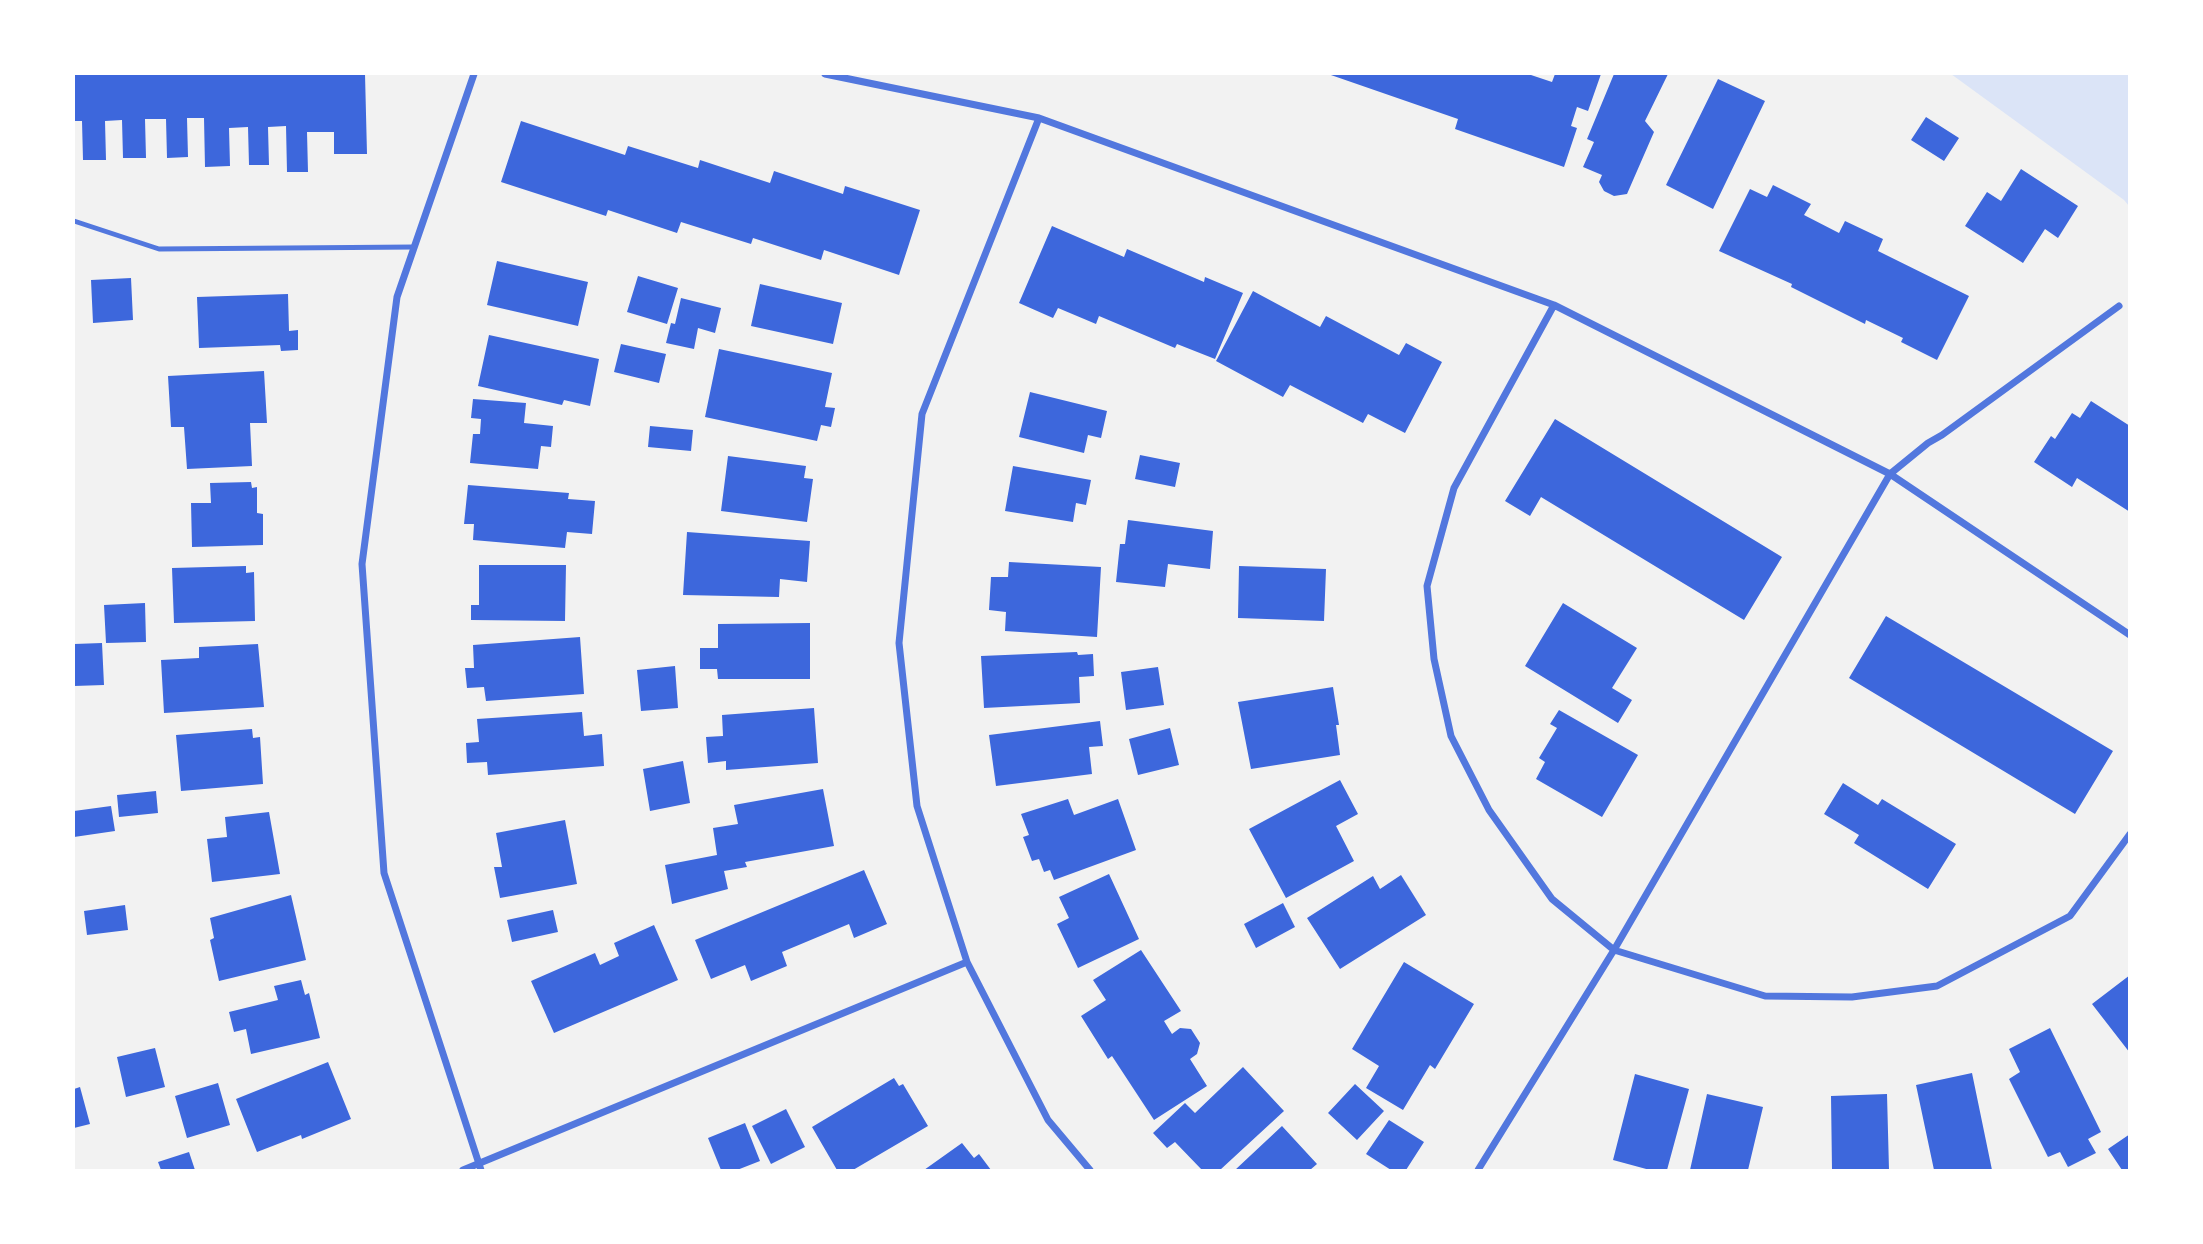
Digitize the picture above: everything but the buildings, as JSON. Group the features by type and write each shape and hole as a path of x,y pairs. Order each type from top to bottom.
{"street":[{"path":"474,74 397,297 362,565 384,873 480,1167"},
{"path":"825,74 1039,118 1555,305 1889,474 2130,635"},
{"path":"1039,118 922,414 899,643 917,806 967,962 1048,1120 1090,1171"},
{"path":"1555,305 1454,488 1427,586 1433,647 1451,736 1489,810 1552,899 1614,950 1765,996 1852,997 1937,986 2070,916 2130,834"},
{"path":"1478,1171 1614,950 1889,474 2119,306"},
{"path":"463,1171 480,1167 967,962"}],"lane":[{"path":"74,221 159,249 414,247"}],"shaded area":[{"path":"1951,74 2129,74 2129,206 2124,200"}]}
